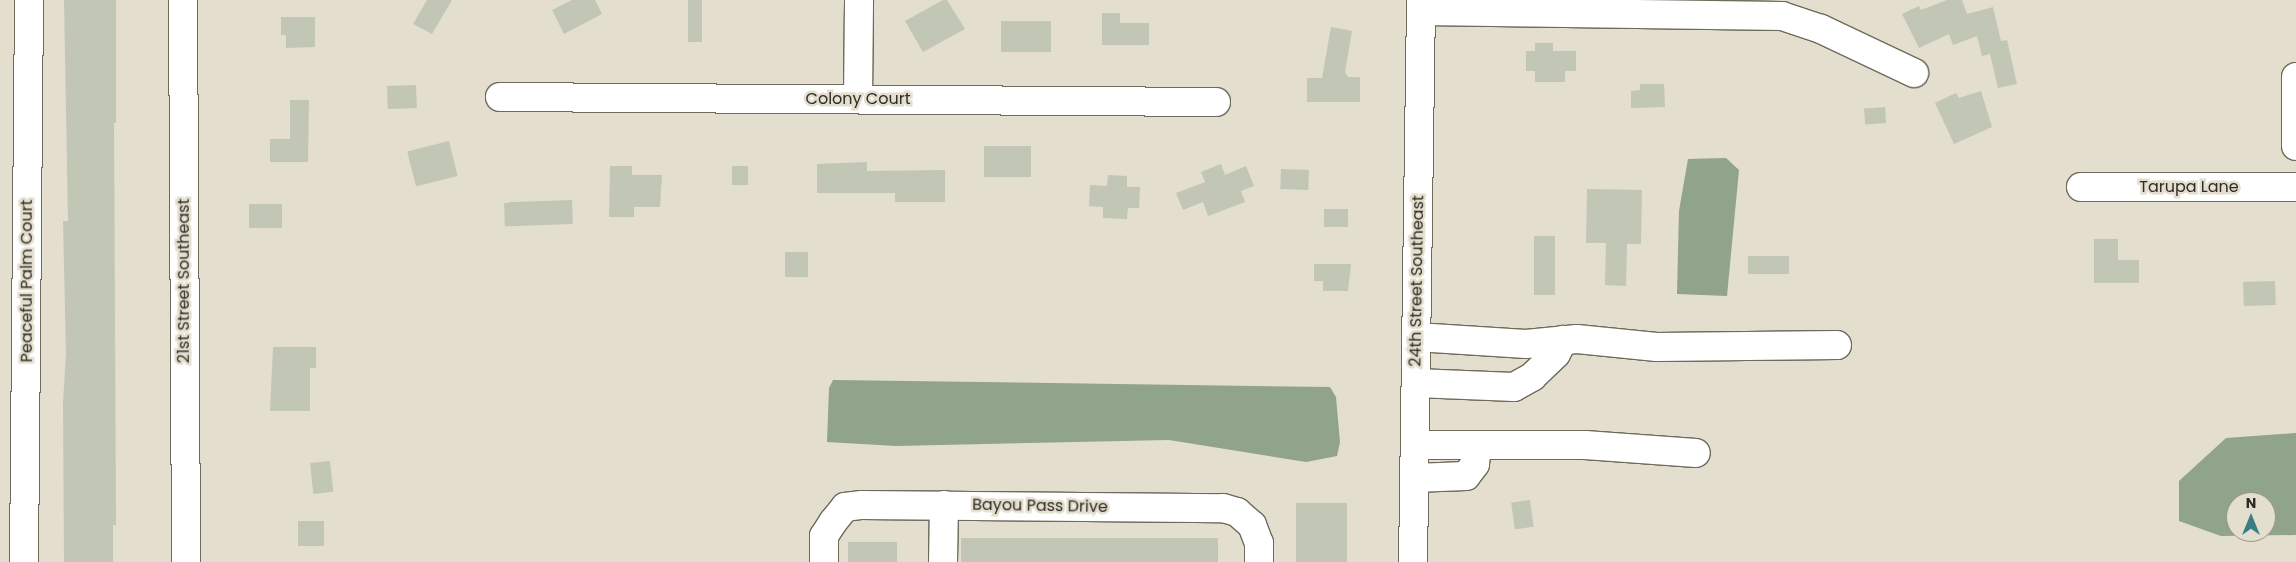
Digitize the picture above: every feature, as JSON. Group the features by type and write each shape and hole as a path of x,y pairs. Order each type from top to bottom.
{"street":[{"name":"Peaceful Palm Court","path":"24,562 29,0"},
{"name":"21st Street Southeast","path":"183,0 186,562"},
{"path":"858,0 858,100"},
{"path":"1421,6 1782,16 1821,29 1914,74"},
{"name":"24th Street Southeast","path":"1413,562 1421,6"},
{"path":"2296,77 2296,146"},
{"name":"Colony Court","path":"500,97 1216,102"},
{"name":"Tarupa Lane","path":"2081,187 2296,187"},
{"path":"1416,337 1526,344 1563,340 1657,346 1837,345"},
{"path":"1416,383 1514,387 1532,377 1556,354 1563,340"},
{"path":"1415,445 1585,445 1696,453"},
{"path":"1414,478 1466,476 1472,472 1475,464 1477,445"},
{"name":"Bayou Pass Drive","path":"824,562 824,536 845,508 862,504 1223,508 1237,512 1252,525 1259,543 1260,562"},
{"path":"943,562 944,505"}],"shaded area":[{"path":"1726,158 1739,170 1727,296 1677,294 1679,211 1688,159"},
{"path":"833,380 1330,387 1336,397 1340,442 1337,456 1306,462 1169,440 896,446 827,442 829,388"},
{"path":"2296,433 2296,535 2276,535 2276,492 2226,492 2226,536 2221,536 2179,521 2179,481 2226,438"}],"building":[{"path":"64,0 116,0 116,123 114,123 116,525 113,525 113,562 64,562 63,402 66,354 63,221 68,221"},
{"path":"427,0 452,0 432,34 413,24"},
{"path":"572,0 595,0 602,14 564,34 552,10"},
{"path":"688,0 702,0 702,42 688,42"},
{"path":"943,0 947,0 965,29 923,52 905,21"},
{"path":"1947,0 1962,0 1967,14 1993,7 2001,41 2007,40 2017,84 1998,88 1990,54 1982,56 1977,36 1953,45 1949,34 1919,48 1902,14 1919,6 1921,10"},
{"path":"1102,13 1120,13 1120,23 1149,23 1149,45 1102,45"},
{"path":"281,17 315,17 315,47 286,48 286,35 281,35"},
{"path":"1001,21 1051,21 1051,52 1001,52"},
{"path":"1331,27 1352,31 1345,72 1348,77 1360,77 1360,102 1307,102 1307,78 1322,78"},
{"path":"1535,43 1553,43 1553,51 1576,51 1576,71 1565,71 1565,82 1535,82 1535,71 1526,71 1526,51 1535,51"},
{"path":"1640,84 1664,84 1665,107 1631,108 1631,91 1640,90"},
{"path":"416,85 417,108 388,109 387,86"},
{"path":"1981,91 1992,127 1954,144 1935,103 1956,93 1959,98"},
{"path":"290,100 309,100 308,162 270,162 270,139 290,139"},
{"path":"1885,107 1886,123 1865,124 1864,108"},
{"path":"449,141 458,176 416,186 407,151"},
{"path":"984,146 1031,146 1031,177 984,177"},
{"path":"867,162 867,171 945,170 945,202 895,202 895,193 817,193 817,164"},
{"path":"1221,164 1225,175 1246,166 1254,186 1241,191 1245,202 1208,216 1203,202 1183,210 1176,193 1205,182 1201,172"},
{"path":"610,166 632,166 632,175 662,175 660,207 634,207 634,217 609,217"},
{"path":"732,166 748,166 748,185 732,185"},
{"path":"1281,169 1309,170 1308,190 1280,189"},
{"path":"1108,175 1127,176 1127,187 1140,187 1139,208 1128,208 1127,219 1103,218 1103,207 1089,206 1090,185 1107,186"},
{"path":"1587,189 1642,190 1641,244 1627,244 1626,286 1605,285 1606,243 1586,243"},
{"path":"572,200 573,224 505,226 504,202"},
{"path":"249,204 282,204 282,228 249,228"},
{"path":"1324,209 1348,209 1348,227 1324,227"},
{"path":"1534,236 1555,236 1555,295 1534,295"},
{"path":"2094,239 2118,239 2118,260 2139,260 2139,283 2094,283"},
{"path":"785,252 808,252 808,277 785,277"},
{"path":"1748,256 1789,256 1789,274 1748,274"},
{"path":"1314,264 1351,264 1348,291 1323,291 1323,281 1314,281"},
{"path":"2275,281 2276,305 2244,306 2243,282"},
{"path":"273,347 316,347 316,368 310,368 310,411 270,411"},
{"path":"330,461 333,492 313,494 310,463"},
{"path":"1530,500 1534,527 1515,529 1511,503"},
{"path":"1296,503 1347,503 1347,562 1296,562"},
{"path":"298,521 324,521 324,546 298,546"},
{"path":"961,538 1218,538 1218,562 961,562"},
{"path":"848,542 897,542 897,562 848,562"}]}
